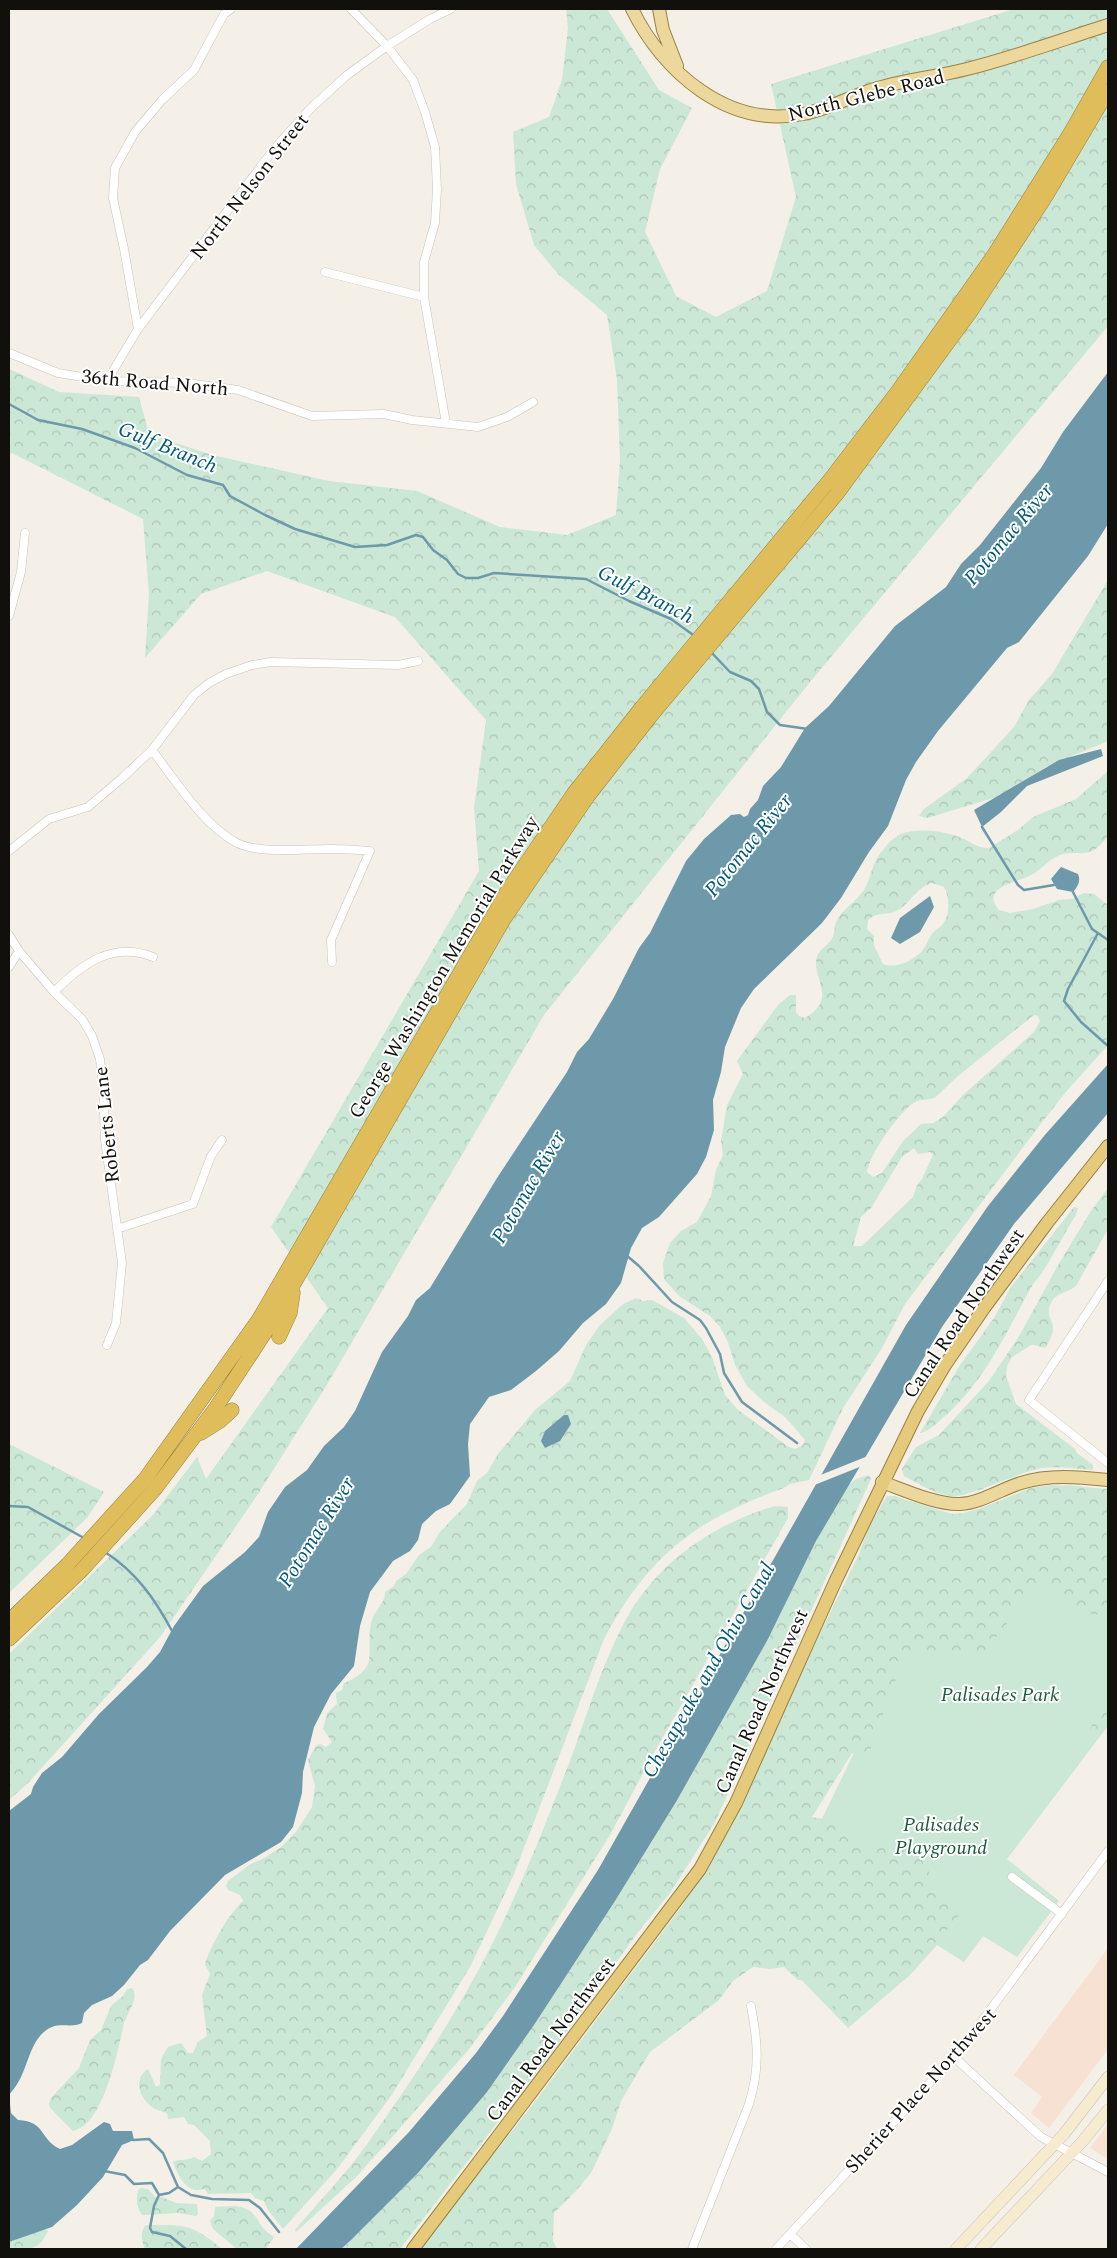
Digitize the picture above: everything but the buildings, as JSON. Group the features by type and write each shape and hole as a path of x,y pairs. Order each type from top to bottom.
{"highway":[{"name":"George Washington Memorial Parkway","path":"1076,136 1108,67"},
{"name":"George Washington Memorial Parkway","path":"150,1484 259,1319 508,890 574,793 646,712 760,574 898,391 1108,91"},
{"name":"George Washington Memorial Parkway","path":"9,1639 67,1565 150,1484 192,1439 226,1394 294,1283 504,919 646,712"},
{"name":"Canal Road Northwest","path":"413,2249 704,1863 739,1796 836,1580 918,1411 954,1351 1026,1251 1108,1146"},
{"path":"279,1337 290,1313 294,1283"},
{"path":"192,1439 232,1410"},
{"name":"George Washington Memorial Parkway","path":"9,1621 26,1616"}],"main road":[{"name":"North Glebe Road","path":"632,9 654,44 680,73 702,92 728,106 754,114 790,116 810,113 855,94 885,86 952,73 994,62 1108,25"},
{"path":"659,9 664,30 680,73"},
{"path":"882,1482 942,1502 960,1504 979,1499 1020,1483 1045,1477 1108,1480"},
{"path":"956,2249 1054,2144 1108,2077"},
{"path":"982,2249 1072,2153 1108,2110"}],"street":[{"path":"138,330 113,198 115,168 134,132 162,100 194,70 224,14 231,9"},
{"path":"351,9 388,46 413,80 425,112 435,148 437,189 434,223 424,262 424,297 446,423"},
{"name":"North Nelson Street","path":"107,381 138,330 274,149 311,108 332,89 388,46 430,18 451,9"},
{"path":"325,272 424,297"},
{"name":"36th Road North","path":"9,353 58,373 107,381 187,383 238,390 312,416 384,414 412,420 478,427 507,417 533,402"},
{"path":"9,616 21,572 26,533"},
{"path":"9,851 49,819 88,807 152,750 194,695 209,683 226,674 252,664 271,662 398,665 418,661"},
{"path":"152,750 188,797 214,826 238,843 273,850 336,849 370,851 330,940 332,962"},
{"name":"Roberts Lane","path":"9,935 54,992 82,1019 92,1036 100,1059 105,1140 122,1263 116,1323 107,1345"},
{"path":"9,967 20,951"},
{"path":"54,992 76,970 100,956 140,952 153,957"},
{"path":"117,1229 193,1204 211,1156 222,1140"},
{"path":"1108,1281 1028,1400 1108,1463"},
{"name":"Sherier Place Northwest","path":"776,2249 954,2057 988,2015 1108,1851"},
{"path":"1012,1877 1062,1914"},
{"path":"692,2249 749,2104 756,2079 758,2054 751,2006"},
{"path":"954,2057 1042,2137 1108,2172"},
{"path":"790,2234 806,2249"}],"shaded area":[{"path":"1108,1948 1108,2049 1049,2128 1031,2113 1042,2097 1014,2075"},
{"path":"1108,2124 1108,2159 1090,2148"}],"green space":[{"path":"566,9 607,9 659,90 692,108 660,169 645,232 676,296 716,317 767,291 796,197 771,84 1014,9 1108,9 1108,326 810,682 544,1015 328,1383 258,1494 161,1636 28,1783 9,1800 9,1654 153,1515 197,1457 206,1479 328,1308 271,1227 479,871 474,808 486,720 395,617 267,571 201,594 145,658 149,594 143,519 12,453 9,455 9,369 59,392 139,397 149,434 212,455 329,481 417,491 500,527 567,535 616,515 620,460 617,379 607,315 558,274 534,245 516,184 513,132 549,117 562,80 568,28"},
{"path":"1108,580 1108,741 1046,767 1000,796 927,818 919,816 924,809 967,778 1014,727 1029,700 1052,674"},
{"path":"1108,771 1108,837 1100,846 1090,852 1067,853 1058,856 1031,875 1003,886 994,896 994,902 999,910 1010,913 1033,909 1059,900 1072,899 1084,893 1094,894 1108,905 1108,1045 1065,1093 905,1304 882,1348 843,1408 809,1480 790,1484 753,1500 725,1513 700,1528 657,1563 638,1585 604,1639 514,1874 470,1967 391,2096 337,2169 283,2229 268,2210 264,2201 255,2198 251,2193 208,2194 205,2189 197,2190 188,2187 181,2179 173,2162 194,2157 202,2161 211,2154 210,2141 194,2125 188,2124 184,2117 168,2119 167,2113 155,2109 147,2103 141,2093 140,2078 148,2069 156,2087 160,2085 161,2059 168,2047 181,2043 188,2053 193,2053 198,2042 207,2036 202,1995 210,1974 205,1964 211,1948 221,1931 243,1901 240,1895 228,1890 226,1886 228,1881 249,1865 281,1847 296,1832 312,1807 315,1786 308,1760 316,1746 320,1744 326,1747 332,1742 323,1729 327,1713 337,1704 336,1693 342,1690 344,1683 361,1673 368,1664 373,1616 384,1599 385,1592 406,1574 419,1555 431,1547 439,1533 467,1504 477,1481 487,1473 498,1454 535,1410 570,1381 586,1345 600,1325 623,1304 636,1298 643,1301 652,1300 684,1318 702,1339 712,1357 725,1395 738,1410 789,1447 795,1449 803,1445 805,1440 785,1417 764,1402 747,1386 735,1365 728,1342 720,1327 710,1316 679,1296 664,1279 663,1263 670,1243 681,1231 697,1222 711,1196 716,1170 723,1155 721,1141 727,1105 743,1074 737,1061 778,1005 790,995 796,995 796,1012 799,1016 805,1018 821,1002 821,986 816,962 818,954 830,942 839,917 864,890 877,859 886,846 897,836 908,832 933,831 950,834 979,847 989,848 1018,830 1033,817 1076,799","holes":["932,883 944,887 946,891 948,913 944,923 933,933 923,949 914,958 899,965 883,964 874,946 874,936 867,929 868,920 875,915 898,910 921,888","1034,1015 1038,1016 1040,1021 1034,1032 963,1095 943,1117 933,1123 921,1124 903,1141 882,1173 873,1177 867,1172 879,1144 901,1114 915,1102 937,1096 958,1076","914,1148 918,1154 930,1152 933,1155 922,1179 917,1185 913,1197 862,1246 853,1246 861,1217 871,1208 902,1157"]},
{"path":"1108,1188 1108,1229 1076,1286 1057,1296 1052,1301 1049,1310 1053,1325 1051,1338 1046,1347 1031,1345 1012,1357 1007,1366 1006,1376 1016,1404 1075,1449 1077,1453 1093,1465 1093,1470 1061,1467 1042,1468 958,1496 944,1495 904,1476 902,1469 916,1447 939,1435 989,1381 1018,1338 1057,1267 1091,1211"},
{"path":"1074,1207 1078,1208 1076,1215 1042,1273 1032,1286 984,1371 960,1401 945,1416 930,1429 920,1433 960,1365 994,1318 1011,1287"},
{"path":"9,1444 104,1492 87,1518 9,1593"},
{"path":"869,1475 871,1479 715,1822 670,1893 638,1932 555,2048 400,2249 341,2249 418,2173 487,2092 534,2025 615,1901 676,1802 767,1641 816,1541 847,1486 856,1479"},
{"path":"1052,1485 1108,1489 1108,1616 1086,1613 1041,1580 980,1658 927,1650 911,1655 899,1671 870,1750 864,1757 852,1753 812,1817 823,1819 845,1828 868,1844 883,1846 891,1842 904,1842 923,1856 933,1883 949,1896 959,1915 947,1930 906,1973 848,2025 832,2007 840,1995 818,1980 798,1980 784,1967 770,1969 753,1967 733,1981 719,2000 650,2052 621,2101 612,2129 591,2173 554,2213 553,2241 557,2249 428,2249 530,2120 695,1895 734,1834 752,1786 886,1499 895,1496 936,1511 957,1515 981,1508 1031,1488"},
{"name":"Palisades Park","path":"1068,1485 1108,1490 1108,1726 1007,1859 1059,1901 1017,1957 983,1936 964,1962 937,1945 910,1975 848,2028 763,1940 923,1611 504,2249 419,2249 534,2103 682,1906 730,1829 800,1674 859,1554 870,1524 887,1496 952,1514 971,1512 1036,1488"},
{"path":"775,1506 788,1507 788,1518 655,1751 610,1835 515,1987 469,2049 386,2144 355,2178 296,2232 295,2230 356,2159 395,2104 440,2036 480,1967 517,1891 539,1839 608,1657 624,1623 637,1602 652,1582 669,1565 708,1535 752,1514"},
{"path":"1108,1698 1108,1724 1082,1751 1098,1708"},
{"path":"132,1988 135,1996 134,2000 124,2023 108,2084 101,2101 84,2126 73,2131 50,2108 51,2098 79,2068 90,2040 101,2030 111,2006 123,1996 127,1989"},
{"path":"139,2189 148,2189 156,2198 162,2197 176,2203 197,2204 198,2214 196,2216 178,2213 142,2215 137,2199"},
{"path":"235,2206 253,2214 263,2228 274,2237 266,2249 237,2249 213,2229 210,2221 214,2216 215,2207"},
{"path":"146,2225 187,2227 203,2234 222,2249 145,2249 142,2234"},
{"path":"45,2229 48,2231 37,2246 27,2249 9,2249 9,2242"}],"water":[{"name":"Potomac River","path":"1108,372 1108,524 1088,556 1019,642 1007,648 938,731 906,780 888,826 869,852 841,898 822,923 754,989 741,1008 725,1047 721,1072 713,1100 714,1130 706,1157 697,1174 659,1217 642,1228 631,1248 621,1283 606,1304 583,1323 559,1351 511,1390 489,1397 470,1424 468,1444 470,1476 450,1504 436,1511 422,1524 418,1540 410,1551 393,1561 370,1592 360,1626 354,1666 331,1694 314,1727 303,1772 302,1793 293,1827 281,1842 225,1875 170,1931 148,1960 140,1965 124,1985 112,1996 92,2005 84,2013 82,2023 56,2026 45,2031 35,2042 20,2079 9,2095 9,1811 31,1794 42,1773 62,1757 99,1714 147,1667 160,1652 174,1626 203,1586 245,1552 259,1537 268,1512 285,1487 307,1470 324,1446 344,1427 355,1411 382,1352 408,1316 416,1300 430,1288 497,1178 567,1072 577,1052 589,1039 613,999 639,948 650,933 686,861 704,839 731,815 740,814 744,817 748,815 750,809 758,800 763,786 781,767 805,728 829,706 895,626 946,587 961,564 980,545 1041,468 1063,432"},
{"path":"1101,749 1103,756 1027,786 1001,812 982,827 974,810 1059,760"},
{"path":"1061,867 1078,874 1078,883 1073,892 1057,889 1051,879"},
{"path":"930,896 934,907 920,932 900,944 891,938 900,918"},
{"path":"1108,1064 1108,1113 1014,1224 942,1327 816,1541 767,1641 676,1802 615,1901 534,2025 487,2092 460,2124 418,2173 351,2240 341,2249 296,2249 409,2132 476,2053 503,2016 598,1870 906,1325 988,1206 1044,1136"},
{"path":"564,1415 568,1415 571,1424 560,1441 545,1448 541,1441 545,1431"},
{"path":"9,2095 11,2113 18,2120 34,2124 53,2145 60,2149 72,2145 104,2122 110,2124 113,2131 132,2131 134,2140 122,2145 103,2177 77,2205 52,2227 9,2242"}],"pier":[{"path":"868,1456 862,1466 812,1486 818,1476"}],"waterway":[{"name":"Gulf Branch","path":"9,404 38,420 82,429 135,448 187,475 223,485 230,496 295,529 355,547 387,545 416,535 423,537 433,550 447,560 458,574 466,578 478,578 494,573 586,579 629,601 671,619 696,637"},
{"name":"Gulf Branch","path":"710,651 730,672 751,681 759,689 767,712 780,725 808,729"},
{"path":"982,827 1018,885 1024,890 1054,885"},
{"path":"1073,892 1092,929 1108,940"},
{"path":"1098,933 1068,989 1064,1001 1081,1022 1108,1046"},
{"path":"626,1255 639,1266 672,1302 700,1320 720,1354 724,1373 742,1402 797,1443"},
{"path":"9,1506 28,1507 84,1538"},
{"path":"105,1552 126,1568 144,1587 172,1631"},
{"path":"133,2140 149,2139 163,2153 178,2187 191,2195 212,2199 249,2200 260,2208 279,2232"},
{"path":"104,2171 125,2175 134,2184 152,2183 159,2195 154,2206 150,2228 152,2232 170,2236 186,2249"},
{"path":"159,2195 169,2193 178,2187"}],"water label":[{"name":"Chesapeake and Ohio Canal","path":"708,1670"}],"park label":[{"name":"Palisades Playground","path":"941,1836"}]}
